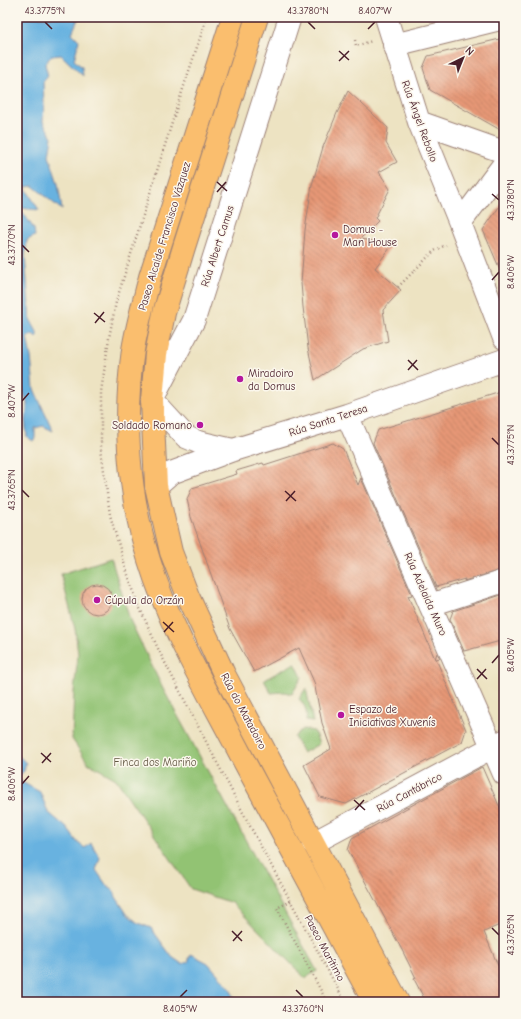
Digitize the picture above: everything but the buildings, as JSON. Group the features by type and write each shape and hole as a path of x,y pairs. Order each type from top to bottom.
{"main road":[{"name":"Paseo Alcalde Francisco Vázquez","path":"136,508 129,459 129,395 133,350 150,277 233,17"},
{"name":"Paseo Alcalde Francisco Vázquez","path":"152,400 156,354 164,313 186,239 258,17"},
{"name":"Rúa do Matadoiro","path":"152,400 156,486 171,552 188,596 224,674 398,1002"},
{"path":"136,508 156,486"},
{"name":"Rúa do Matadoiro","path":"136,508 148,559 158,586 191,661 374,1002"}],"street":[{"name":"Rúa Albert Camus","path":"152,400 194,320 290,17"},
{"name":"Rúa Ángel Rebollo","path":"386,17 419,122 504,338"},
{"path":"394,45 504,18"},
{"path":"419,122 504,152"},
{"path":"462,230 504,164"},
{"name":"Rúa Santa Teresa","path":"156,486 171,473 233,450 347,415 504,360"},
{"path":"152,400 186,437 198,442 233,450"},
{"name":"Rúa Adelaida Muro","path":"347,415 430,605 498,744 504,774"},
{"path":"430,605 504,581"},
{"name":"Rúa Cantábrico","path":"313,843 498,744"}],"path":[{"path":"398,287 434,251 462,230"},
{"name":"Paseo Marítimo","path":"327,1002 277,908 291,901 345,1002"}],"green space":[{"name":"Finca dos Mariño","path":"111,558 130,620 162,687 317,971 305,978 232,903 191,889 116,779 88,763 72,739 74,691 78,654 75,629 61,574"},
{"path":"295,663 302,677 292,694 284,692 271,693 264,680"},
{"path":"306,688 313,722 306,721 306,709 299,699"},
{"path":"303,729 314,731 319,744 303,753 294,737"}],"water":[{"path":"17,17 79,17 72,33 79,40 74,60 82,67 83,76 61,55 51,56 45,64 48,76 43,82 43,122 52,137 49,155 58,184 62,210 33,186 25,187 39,210 20,208 34,229 35,236 27,240 25,256 30,319 37,332 37,338 33,334 27,337 31,357 34,389 53,431 43,426 35,428 35,438 33,441 27,437 25,420 27,403 22,386 17,384"},
{"path":"17,754 26,763 24,771 19,776 20,781 40,792 48,812 67,828 78,843 85,848 91,843 100,858 96,870 107,886 114,891 116,897 127,914 138,923 151,928 172,957 182,964 188,962 191,954 208,963 230,988 236,1002 17,1002"}],"place":[{"name":"Domus - Man House","path":"335,235"},
{"name":"Miradoiro da Domus","path":"240,379"},
{"name":"Soldado Romano","path":"200,425"},
{"name":"Cúpula do Orzán","path":"97,600"},
{"name":"Espazo de Iniciativas Xuvenís","path":"341,715"}]}
